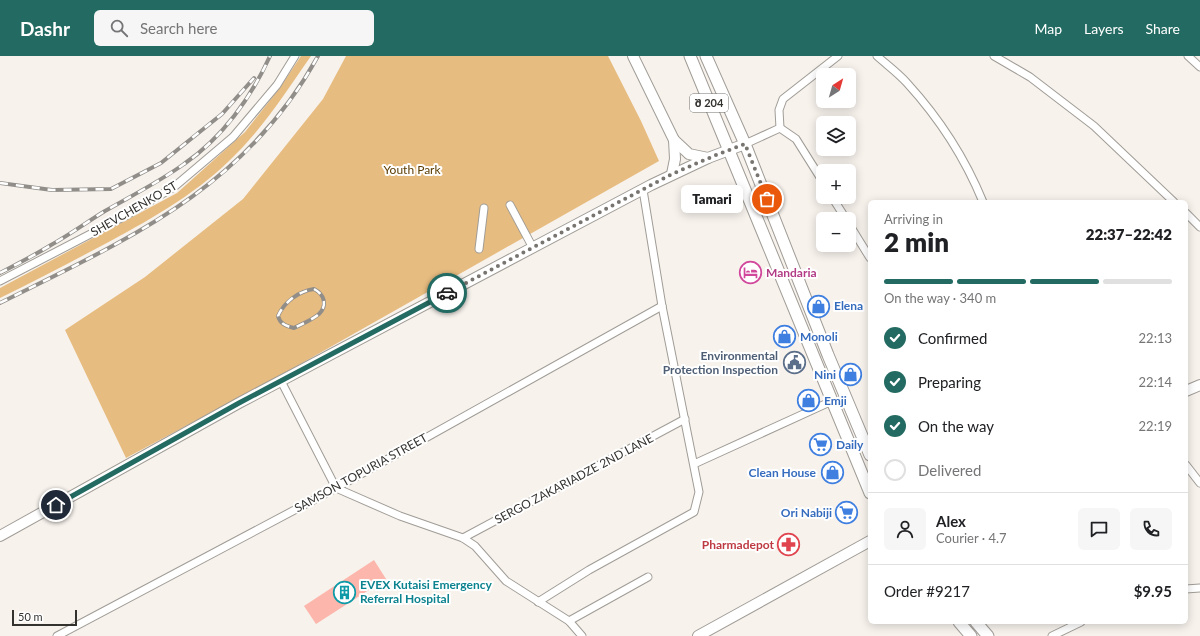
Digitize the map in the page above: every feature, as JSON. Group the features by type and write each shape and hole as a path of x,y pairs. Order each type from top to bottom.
{"main road":[{"path":"633,56 674,140 689,154 708,158"},
{"name":"შ 204","path":"690,56 868,488"},
{"name":"შ 204","path":"706,56 745,144 828,355 868,450"},
{"path":"672,174 675,159 674,140"},
{"path":"0,536 281,381 672,174 745,144"},
{"path":"1188,390 1200,384"},
{"path":"698,636 868,542"},
{"path":"961,624 971,636"},
{"path":"978,624 988,636"}],"street":[{"name":"SHEVCHENKO ST","path":"0,281 127,215 174,187 233,138 277,85 295,56"},
{"path":"780,128 779,110 783,99 838,56"},
{"path":"877,56 907,82 949,135 976,184 982,200"},
{"path":"994,56 1030,77 1094,126 1172,200"},
{"path":"1188,56 1200,67"},
{"path":"745,144 780,128"},
{"path":"780,128 796,139 816,171"},
{"path":"538,602 589,570 694,512 699,492 662,306 652,232 643,190"},
{"path":"510,205 533,248"},
{"path":"479,249 484,208"},
{"path":"1188,216 1200,227"},
{"path":"856,235 868,255"},
{"name":"SAMSON TOPURIA STREET","path":"57,636 336,488 662,306"},
{"path":"281,381 336,488 400,516 463,538 475,546 506,581 569,621 582,636"},
{"path":"694,464 832,401"},
{"name":"SERGO ZAKARIADZE 2ND LANE","path":"463,538 685,419"},
{"path":"1188,468 1200,483"},
{"path":"569,621 648,577"},
{"path":"1188,589 1200,588"},
{"path":"1052,636 1077,624"}],"green space":[{"path":"301,56 311,56 283,97 252,137 215,174 169,208 65,265 0,298 0,288 177,193 245,132 279,89"},
{"name":"Youth Park","path":"346,56 608,56 641,121 659,161 281,375 126,458 65,330 145,277 243,199 323,99"}],"building":[{"name":"EVEX Kutaisi Emergency Referral Hospital","path":"374,560 386,579 316,624 304,606"}],"railway":[{"path":"0,273 45,249 105,211 155,183 198,154 234,116 254,87 270,56"},
{"path":"0,303 138,232 180,205 219,176 256,142 289,102 318,56"},
{"path":"0,183 52,190 111,189 161,163 222,114 254,78"},
{"path":"314,289 324,300 322,311 310,320 294,328 282,323 278,316 284,306 303,292 314,289"}],"way so far":[{"path":"447,293 672,174 745,144 767,199"}],"place":[{"name":"Tamari","path":"767,199"},
{"name":"Mandaria","path":"751,273"},
{"name":"Elena","path":"818,306"},
{"name":"Monoli","path":"784,337"},
{"name":"Environmental Protection Inspection","path":"794,363"},
{"name":"Nini","path":"851,375"},
{"name":"Emji","path":"808,401"},
{"name":"Daily","path":"821,445"},
{"name":"Clean House","path":"832,473"},
{"name":"Ori Nabiji","path":"847,513"},
{"name":"Pharmadepot","path":"789,545"},
{"name":"EVEX Kutaisi Emergency Referral Hospital","path":"345,592"}],"route":[{"path":"56,505 239,403 447,293"}]}
